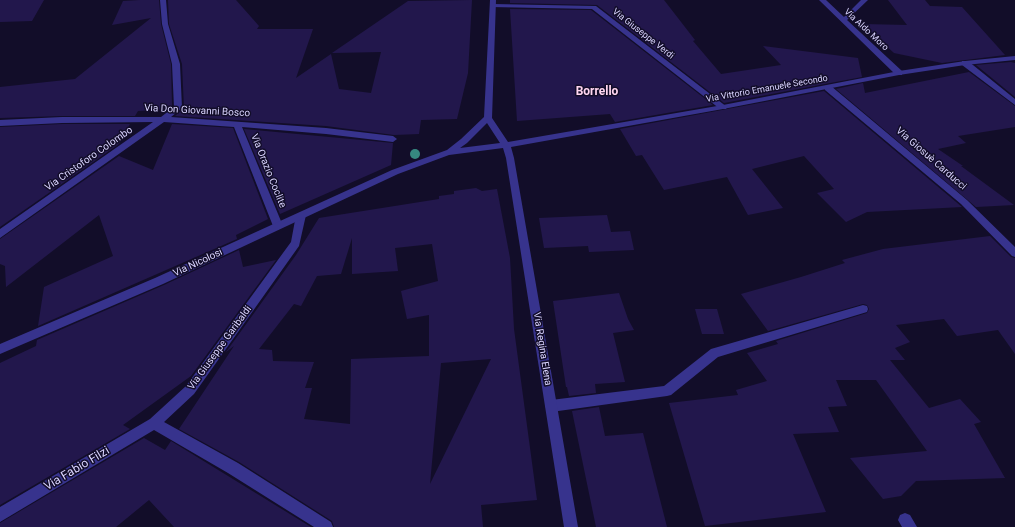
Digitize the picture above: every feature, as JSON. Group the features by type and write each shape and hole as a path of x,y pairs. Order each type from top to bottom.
{"street":[{"name":"Via Cristoforo Colombo","path":"0,234 166,119 178,108 176,64 166,24 163,0"},
{"name":"Via Aldo Moro","path":"822,0 899,73"},
{"path":"843,21 865,0"},
{"path":"448,152 464,141 488,118 493,3"},
{"name":"Via Giuseppe Verdi","path":"493,3 594,7 723,107"},
{"name":"Via Vittorio Emanuele Secondo","path":"448,152 506,145 723,107 828,88 899,73 965,63 1015,58"},
{"path":"965,63 1015,103"},
{"name":"Via Giosuè Carducci","path":"828,88 964,202 1015,253"},
{"name":"Via Regina Elena","path":"488,118 506,145 513,172 571,527"},
{"name":"Via Don Giovanni Bosco","path":"0,123 166,119 326,131 393,139"},
{"name":"Via Orazio Coclite","path":"237,124 278,226"},
{"name":"Via Nicolosi","path":"0,349 159,281 395,172 448,152"},
{"name":"Via Giuseppe Garibaldi","path":"154,423 190,390 296,243 301,215"},
{"path":"551,406 667,391 715,353 863,309"},
{"path":"154,423 233,468 326,527"},
{"name":"Via Fabio Filzi","path":"0,515 154,423"}],"building":[{"path":"0,0 44,0 32,21 0,22"},
{"path":"159,0 161,24 171,64 172,106 169,109 138,111 135,116 0,118 0,87 75,79 151,18 112,25 123,1"},
{"path":"168,0 236,0 259,26 257,29 313,29 296,78 331,54 339,89 371,93 381,52 332,53 408,1 472,0 468,73 457,119 421,120 419,134 394,135 326,126 175,116 184,108 182,64 169,24"},
{"path":"510,0 664,0 695,40 693,41 721,74 781,65 763,46 858,58 862,77 724,103 597,5 510,3"},
{"path":"888,0 925,0 930,6 962,7 1005,55 942,63 894,53 862,24 907,25"},
{"path":"510,9 591,10 713,105 615,122 610,114 517,121"},
{"path":"1011,62 1015,63 1015,97 976,65"},
{"path":"969,72 1015,106 1015,127 958,136 966,143 938,149 1014,205 976,207 836,89 863,83 865,93"},
{"path":"824,91 962,207 867,212 846,222 817,193 834,189 804,156 752,169 783,208 748,215 727,177 664,190 642,155 636,156 620,129"},
{"path":"62,124 130,124 119,144 0,227 0,127"},
{"path":"172,124 233,128 268,219 236,235 237,239 38,326 44,287 113,256 99,215 6,287 5,266 0,264 0,239 119,156 153,170"},
{"path":"244,129 393,143 391,165 280,214"},
{"path":"476,188 482,191 497,189 510,258 514,329 537,500 481,505 483,527 334,527 332,521 239,462 179,429 234,346 226,352 296,255 319,218 439,199 439,196 454,194 454,191","holes":["352,238 352,274 398,271 395,248 432,244 438,281 401,291 407,319 429,315 429,356 351,359 350,424 304,419 312,388 305,388 314,362 273,361 272,350 259,349 294,304 301,306 317,276 341,274","491,359 430,484 441,363"]},
{"path":"607,215 611,232 630,231 634,250 589,252 588,246 544,248 539,218"},
{"path":"990,236 1011,257 1015,258 1015,354 998,330 957,336 944,319 896,325 910,342 895,348 905,360 890,360 929,408 960,399 981,422 974,424 1005,478 916,481 901,496 883,499 850,458 927,451 876,380 836,380 847,406 828,407 839,432 793,434 826,512 705,526 669,403 738,395 736,390 767,381 747,353 778,344 776,341 867,313 869,309 867,305 863,304 768,331 741,294 801,277 845,263 842,260 883,249"},
{"path":"239,250 243,267 276,260 191,376 123,425 130,429 0,505 0,363 36,346 37,340 164,285"},
{"path":"619,293 628,319 634,330 613,333 625,382 595,384 596,393 569,396 566,387 553,301"},
{"path":"695,309 717,309 724,334 702,334"},
{"path":"599,407 605,436 643,433 667,527 596,527 572,411"},
{"path":"144,438 165,450 171,441 311,527 174,527 149,500 116,527 0,527 0,523"}],"district":[{"name":"Borrello","path":"597,92"}]}
